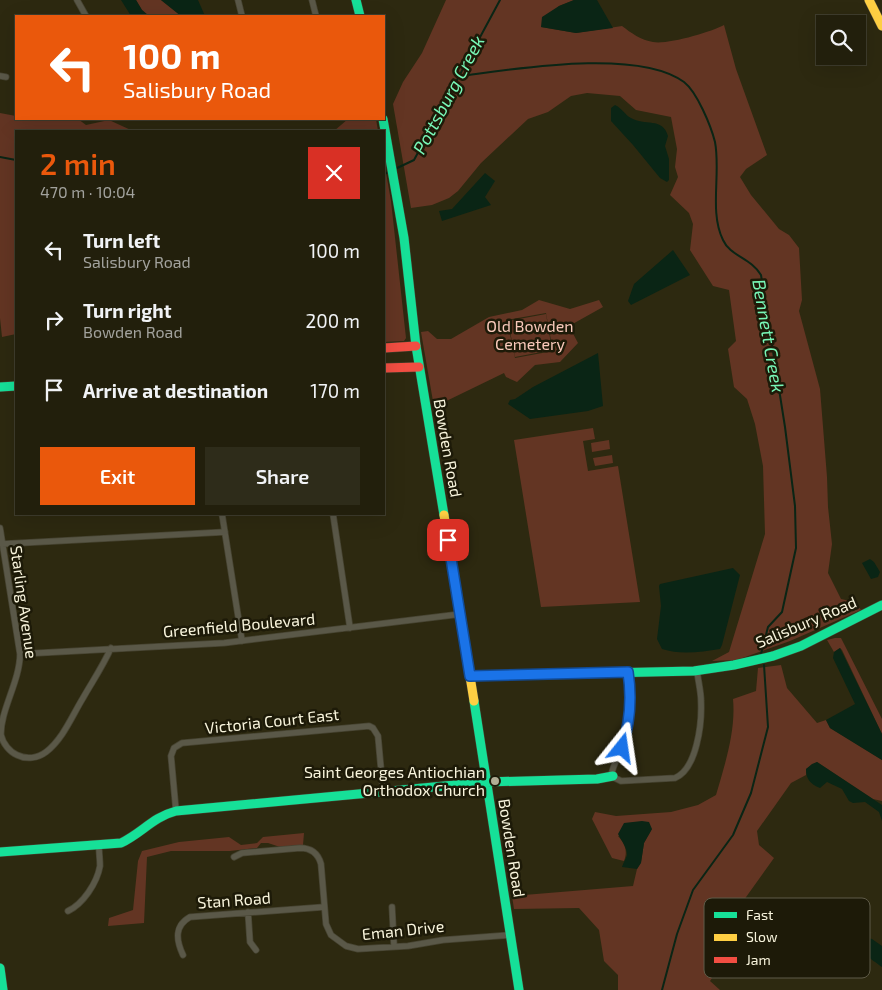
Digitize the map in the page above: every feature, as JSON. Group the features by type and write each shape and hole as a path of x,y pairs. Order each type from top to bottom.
{"street":[{"path":"77,0 85,15"},
{"path":"238,0 242,15"},
{"path":"312,0 316,15"},
{"path":"356,0 360,15"},
{"path":"869,0 882,26"},
{"name":"Bowden Road","path":"383,120 399,209 419,367 461,614 519,990"},
{"path":"385,348 416,346"},
{"path":"385,368 419,367"},
{"path":"0,387 15,386"},
{"path":"222,515 242,641"},
{"path":"333,515 350,628"},
{"name":"Starling Avenue","path":"0,528 20,654 19,667 0,728 1,736"},
{"path":"2,544 225,532"},
{"name":"Salisbury Road","path":"470,676 697,670 738,665 775,655 812,640 882,606"},
{"name":"Greenfield Boulevard","path":"20,654 242,641 461,614"},
{"path":"1,736 10,750 20,757 36,757 48,750 62,733 111,648"},
{"path":"0,852 99,846 127,841 152,820 176,811 487,782 597,779 613,776 621,782 675,778 687,770 698,742 702,704 697,670"},
{"path":"613,776 613,766 622,748 628,723 630,690 628,672"},
{"name":"Victoria Court East","path":"176,811 171,756 176,745 182,743 364,726 374,728 378,736 383,791"},
{"path":"68,911 78,907 95,880 100,866 99,846"},
{"name":"Eman Drive","path":"234,857 242,853 300,848 313,851 320,859 321,864 324,907 328,930 340,943 358,949 415,945 454,938 511,935"},
{"name":"Stan Road","path":"183,955 178,945 177,937 178,930 184,920 196,916 324,907"},
{"path":"392,907 394,946"},
{"path":"248,912 250,942 256,950"},
{"path":"0,968 4,990"}],"green space":[{"path":"136,0 161,0 180,15 148,15"},
{"path":"446,0 574,0 559,6 541,27 576,33 622,26 640,38 653,42 668,42 689,37 724,25 736,69 767,155 746,169 740,177 751,195 779,229 789,235 799,248 802,300 799,311 820,389 832,544 828,573 841,599 855,602 861,610 790,641 737,660 712,661 729,652 765,534 763,466 755,424 747,399 734,387 728,349 736,341 729,290 713,286 690,250 693,224 689,213 670,195 678,177 675,167 677,149 671,117 636,110 620,96 587,93 571,96 548,112 528,119 481,163 458,191 449,198 432,205 411,208 393,104 403,82 422,53"},
{"path":"0,113 15,116 15,120 79,120 86,125 109,120 131,130 15,130 15,334 2,337 0,318"},
{"path":"347,120 376,120 378,130 335,130"},
{"path":"385,167 391,201 406,338 404,341 385,342"},
{"path":"539,300 570,309 599,300 603,307 569,326 578,343 560,362 535,365 517,382 506,377 504,373 434,407 421,332 428,331 437,339 451,339 489,317 522,310","holes":["546,313 553,351 515,358 507,320"]},
{"name":"Old Bowden Cemetery","path":"546,314 552,350 515,357 508,321"},
{"path":"593,428 595,439 583,441 588,471 618,466 640,602 541,607 514,440"},
{"path":"609,440 610,449 592,452 591,443"},
{"path":"612,455 613,463 595,466 593,458"},
{"path":"841,638 882,719 882,734 842,650 840,648 834,652 827,640"},
{"path":"781,665 787,688 817,723 826,720 830,728 882,760 882,801 873,799 817,762 806,769 806,775 791,783 757,831 759,845 774,858 745,898 704,898 704,978 712,978 710,981 720,990 618,990 618,975 604,961 599,930 579,908 514,909 512,896 633,886 637,869 641,862 644,843 652,829 618,836 625,848 626,854 624,861 612,858 592,819 595,812 616,816 671,812 698,805 716,795 731,735 734,711 733,699 756,691 758,668"},
{"path":"304,833 303,845 280,847 261,843 257,848 230,851 171,851 147,857 144,923 108,926 109,918 133,910 138,861 142,851 179,842 229,837 241,845 257,843 263,837"}],"shaded area":[{"path":"121,0 136,0 148,15 130,15"},
{"path":"161,0 198,0 205,15 180,15"},
{"path":"574,0 597,0 613,28 576,33 541,27 542,17 559,6"},
{"path":"615,105 631,118 658,124 666,130 668,136 665,146 669,159 669,180 667,182 660,178 611,121 611,108"},
{"path":"485,173 495,181 485,197 491,205 442,221 439,211 452,209"},
{"path":"673,250 690,275 631,305 628,301 634,284"},
{"path":"598,353 603,406 588,411 530,419 508,404 510,400"},
{"path":"870,559 880,572 878,577 871,579 862,563"},
{"path":"733,568 740,575 720,649 683,652 662,649 657,639 661,606 660,584"},
{"path":"840,648 882,734 882,760 830,728 826,720 855,704 833,658 834,652"},
{"path":"817,762 882,805 882,821 879,812 865,802 853,803 849,801 842,789 827,782 820,788 811,783 806,769"},
{"path":"649,822 652,829 644,843 641,863 637,869 622,867 627,852 618,834 624,823"},
{"path":"870,938 882,946 882,967 870,958"}],"waterway":[{"name":"Pottsburg Creek","path":"395,169 414,160 500,0"},
{"name":"Bennett Creek","path":"460,76 543,66 607,63 637,66 663,72 684,82 694,93 707,119 715,142 717,166 716,205 719,229 723,240 730,250 757,269 761,275 785,427 795,506 796,548 782,612 768,627 761,654"},
{"name":"Pottsburg Creek","path":"0,157 15,160"},
{"name":"Pottsburg Creek","path":"385,174 389,172"},
{"name":"Bennett Creek","path":"662,990 677,934 693,890 733,835 751,793 768,727 764,665"}],"traffic: fast":[{"path":"356,0 360,15"},
{"path":"383,120 385,130"},
{"path":"385,130 404,238 416,346 444,515"},
{"path":"0,387 15,386"},
{"path":"471,676 694,671 734,665 773,656 801,646 882,605"},
{"path":"474,701 519,990"},
{"path":"0,852 121,843 154,821 176,811 487,782 597,779 613,776"},
{"path":"0,968 3,990"}],"traffic: slow":[{"path":"869,0 882,26"},
{"path":"444,515 474,701"}],"traffic: jam":[{"path":"385,348 416,346"},
{"path":"385,368 419,367"}],"place":[{"name":"Saint Georges Antiochian Orthodox Church","path":"495,781"}],"route":[{"path":"448,540 470,676 628,672 630,711 628,728 622,748"}]}
